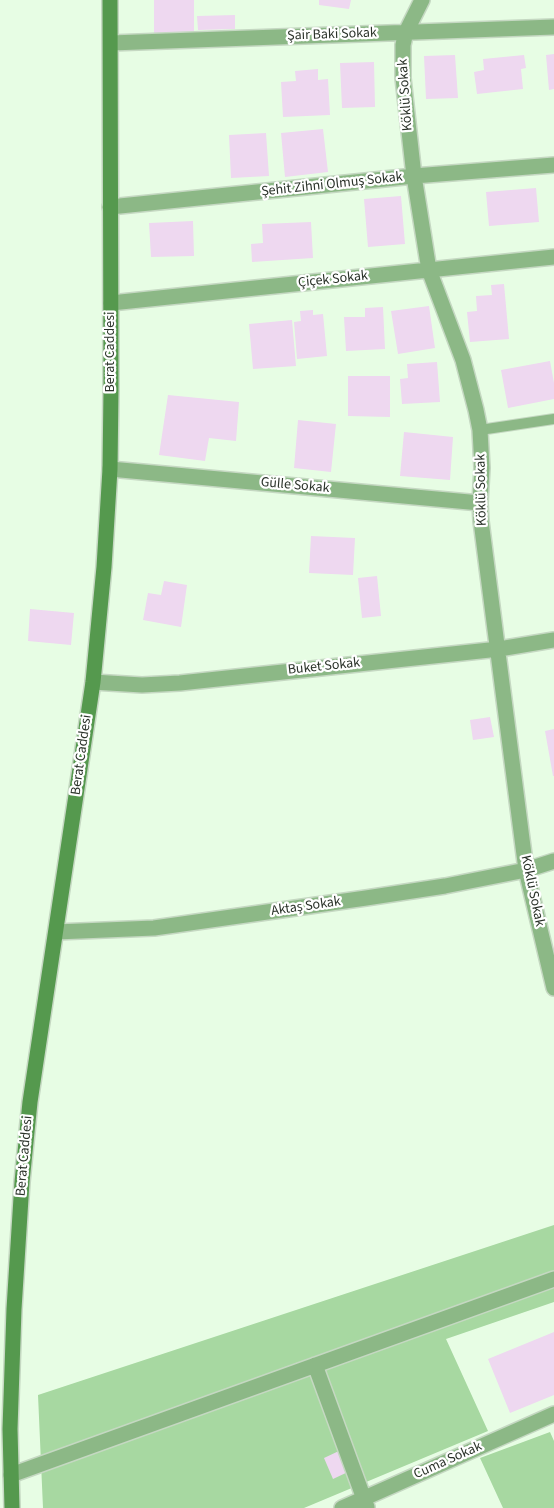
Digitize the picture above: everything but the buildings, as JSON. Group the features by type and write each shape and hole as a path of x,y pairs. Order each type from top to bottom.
{"street":[{"name":"Berat Caddesi","path":"12,1508 6,1359 14,1309 22,1182 30,1102 92,682 104,567 110,469 110,0"},
{"name":"Köklü Sokak","path":"422,0 406,32 403,45 403,78 414,176 429,270 463,360 472,389 480,430 482,468 480,503 526,870 554,988"},
{"name":"Şair Baki Sokak","path":"111,43 554,27"},
{"name":"Şehit Zihni Olmuş Sokak","path":"110,207 414,176 554,165"},
{"name":"Çiçek Sokak","path":"111,303 554,257"},
{"name":"Gülle Sokak","path":"110,469 480,503"},
{"name":"Buket Sokak","path":"92,682 142,685 180,683 499,649 554,640"},
{"name":"Aktaş Sokak","path":"56,932 154,928 428,889 526,870 554,861"},
{"path":"11,1475 554,1279"},
{"path":"315,1365 366,1503"},
{"name":"Cuma Sokak","path":"342,1508 366,1503 554,1414"}],"lane":[{"path":"480,430 554,419"}],"green space":[{"path":"554,1225 554,1302 446,1339 488,1431 304,1508 43,1508 38,1395"},
{"path":"550,1432 554,1441 554,1508 503,1508 480,1458"}]}
